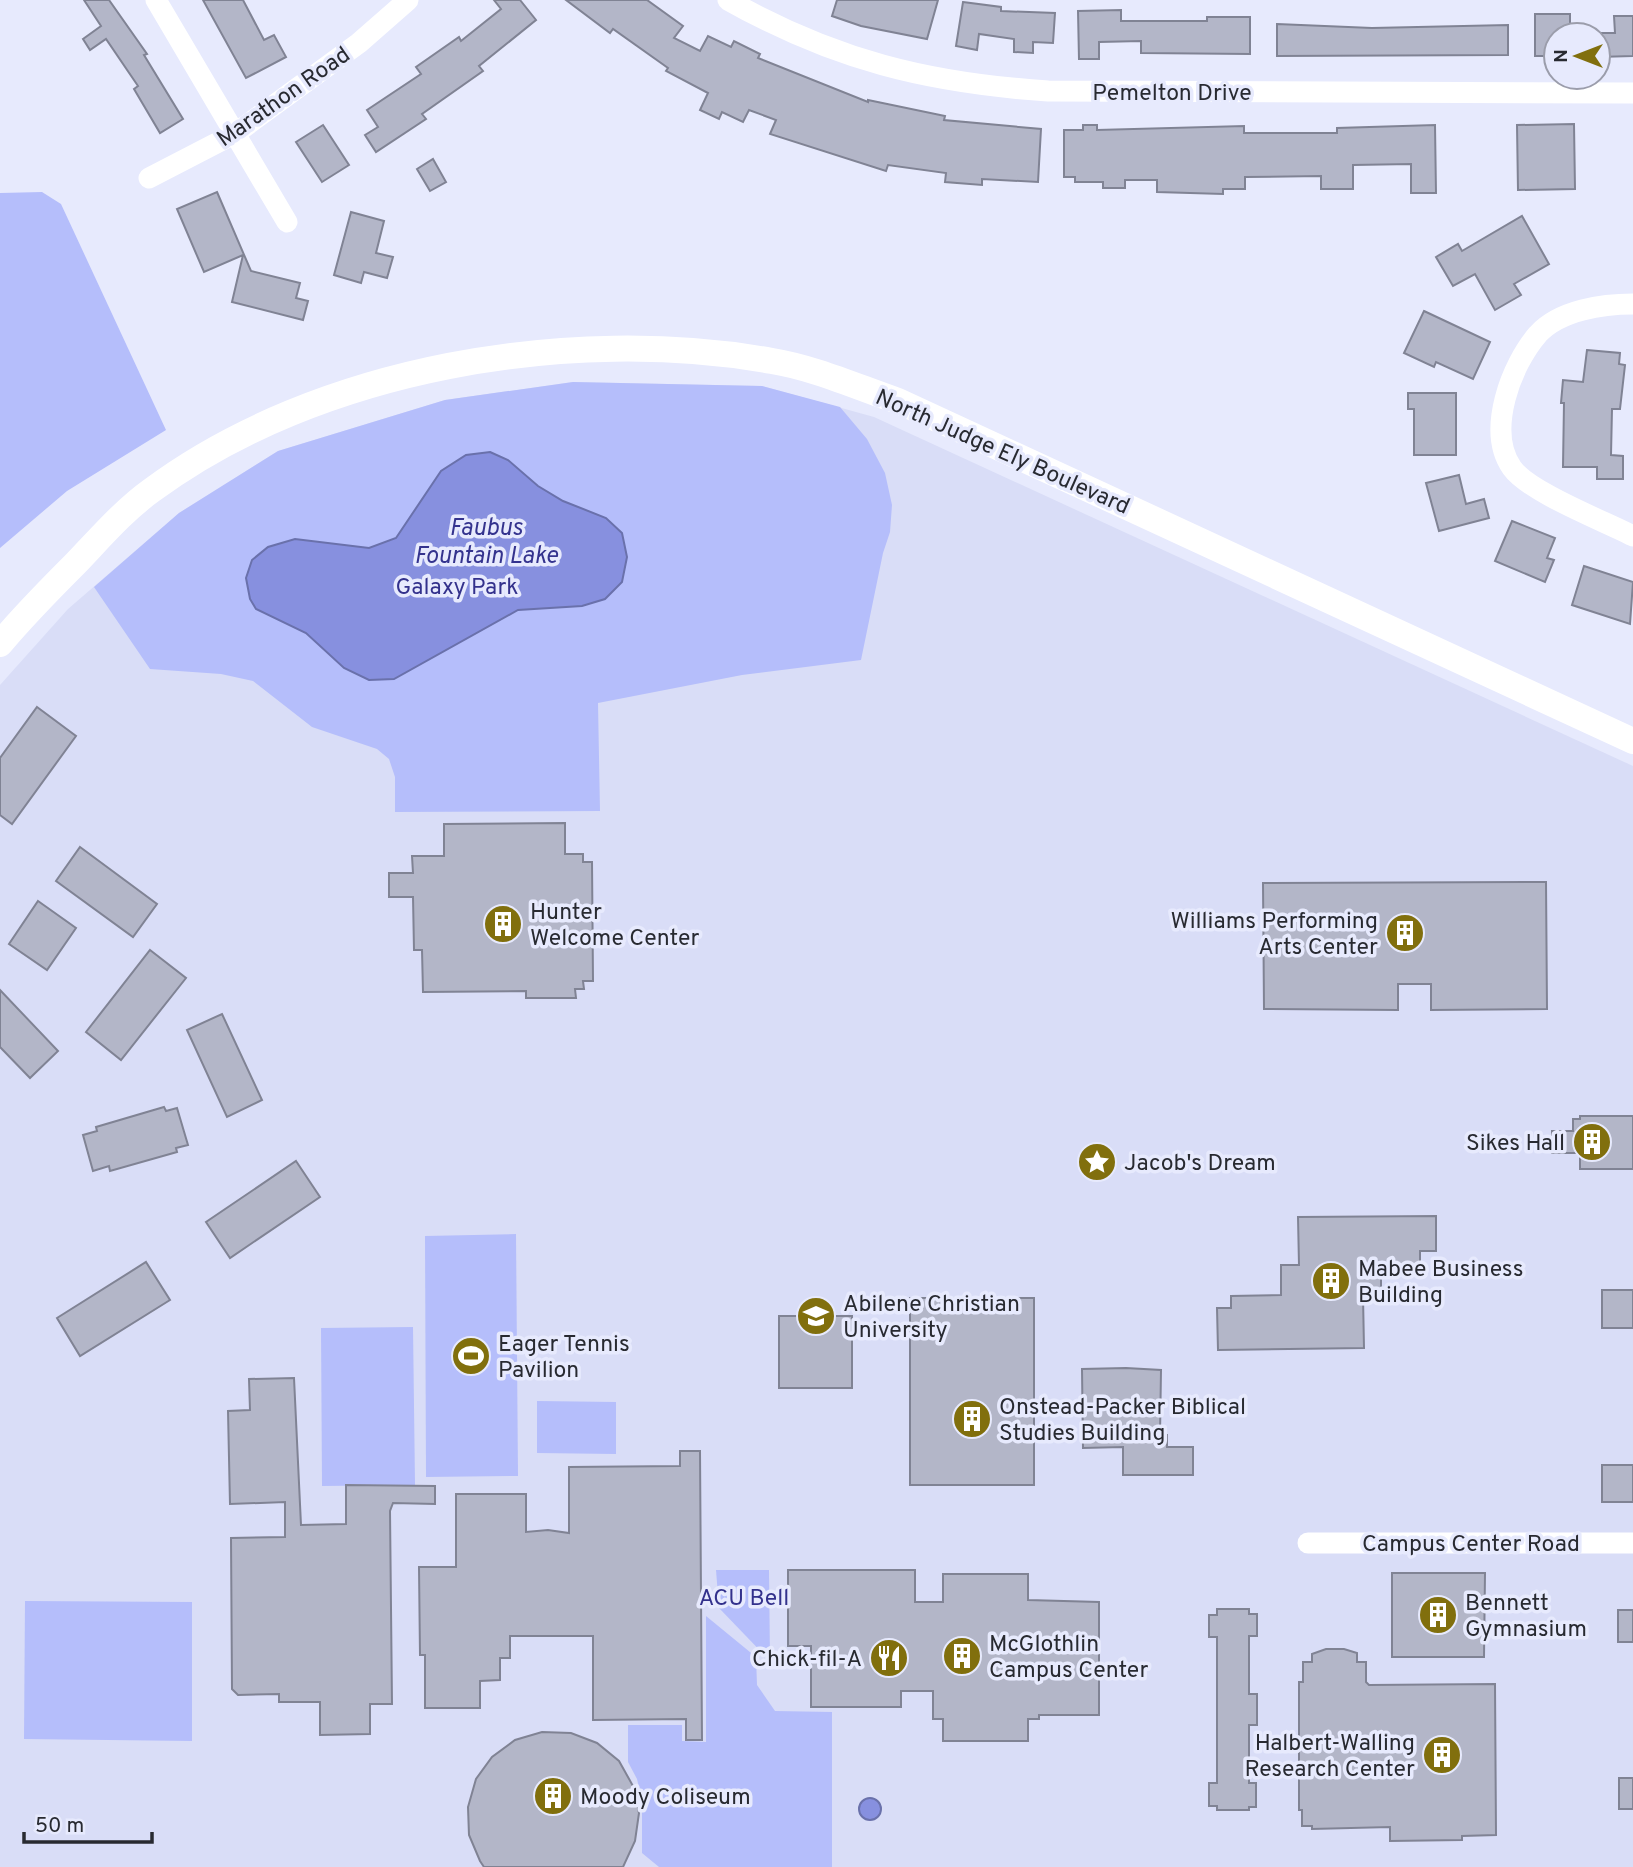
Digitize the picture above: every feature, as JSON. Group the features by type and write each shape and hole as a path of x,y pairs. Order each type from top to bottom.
{"main road":[{"name":"North Judge Ely Boulevard","path":"0,643 101,536 151,491 201,458 319,400 387,379 548,351 634,348 704,352 775,361 911,406 1633,741"}],"street":[{"path":"156,0 286,222"},
{"name":"Marathon Road","path":"149,178 236,133 359,43 408,0"},
{"name":"Pemelton Drive","path":"728,0 772,25 843,55 917,75 986,87 1048,91 1633,93"},
{"path":"1633,304 1610,304 1572,313 1539,333 1507,392 1500,418 1501,443 1512,469 1535,487 1633,536"},
{"name":"Campus Center Road","path":"1308,1543 1633,1544"}],"shaded area":[{"name":"Abilene Christian University","path":"573,382 762,386 874,417 1633,766 1633,1867 0,1867 0,685 68,609 179,513 278,451 445,400"}],"green space":[{"path":"42,192 61,204 166,430 67,491 0,548 0,193"},
{"name":"Galaxy Park","path":"573,382 762,386 840,407 867,439 885,473 892,505 890,532 883,553 861,660 742,675 598,703 600,811 395,812 395,777 389,759 377,749 312,727 253,681 221,674 150,669 94,587 179,513 278,451 445,400"},
{"name":"Eager Tennis Pavilion","path":"516,1234 518,1476 426,1477 425,1236"},
{"path":"413,1327 415,1485 322,1486 321,1328"},
{"path":"537,1401 616,1402 616,1454 537,1453"},
{"name":"ACU Bell","path":"716,1570 769,1570 770,1661 719,1608"},
{"path":"25,1601 192,1602 192,1741 24,1739"},
{"path":"706,1616 756,1657 757,1685 775,1711 832,1712 832,1867 659,1867 642,1853 642,1800 637,1779 628,1762 628,1725 682,1725 682,1741 706,1742"}],"water":[{"name":"Faubus Fountain Lake","path":"490,452 508,460 538,486 563,501 606,518 622,533 627,557 622,582 605,599 582,606 518,610 394,679 369,680 344,668 306,633 256,609 250,599 246,578 252,560 268,547 295,539 369,548 396,538 441,471 466,455"},
{"path":"866,1798 874,1798 881,1805 881,1813 874,1820 866,1820 859,1813 859,1805"}],"building":[{"path":"84,0 109,0 147,54 144,55 183,119 160,133 134,89 138,86 106,39 90,50 83,39 101,26"},
{"path":"203,0 243,0 264,40 274,35 286,57 246,78"},
{"path":"494,0 520,0 536,20 479,66 483,71 422,114 426,119 376,152 365,135 378,127 367,110 421,74 416,67 459,37 461,41 501,9"},
{"path":"566,0 647,0 683,26 674,38 700,51 708,36 731,47 734,41 760,54 758,58 868,102 945,116 944,120 1041,129 1038,182 982,179 982,185 945,182 946,173 888,165 886,171 770,134 776,120 749,110 743,122 722,112 719,119 700,110 708,93 666,71 668,68 613,29 610,33"},
{"path":"837,0 938,0 927,39 861,26 832,16"},
{"path":"963,2 1001,7 1001,11 1055,13 1053,43 1033,42 1033,53 1014,52 1014,39 979,34 977,50 956,46"},
{"path":"1121,10 1121,21 1207,21 1207,17 1250,17 1250,54 1141,53 1141,41 1099,42 1099,59 1079,59 1078,11"},
{"path":"1535,14 1570,14 1570,21 1542,21 1542,56 1535,56"},
{"path":"1614,16 1633,16 1633,56 1612,57 1612,33 1615,33"},
{"path":"1277,24 1372,28 1508,25 1508,55 1277,56"},
{"path":"1574,124 1575,189 1518,190 1517,125"},
{"path":"323,125 349,165 322,182 296,142"},
{"path":"1083,125 1097,125 1097,130 1244,126 1244,133 1337,133 1337,128 1435,125 1436,193 1411,193 1411,164 1353,165 1353,189 1321,189 1321,176 1245,177 1245,189 1223,189 1223,194 1157,192 1157,180 1125,180 1125,188 1103,188 1103,182 1075,182 1075,177 1064,177 1064,130 1083,130"},
{"path":"433,159 446,182 430,191 417,169"},
{"path":"217,192 251,271 300,283 296,298 308,301 303,320 232,302 243,255 204,272 177,209"},
{"path":"351,212 384,221 376,253 393,257 387,278 364,272 361,283 334,275"},
{"path":"1522,216 1549,264 1514,284 1521,295 1495,310 1475,274 1453,286 1436,257 1458,244 1462,251"},
{"path":"1424,311 1490,342 1473,379 1436,362 1434,367 1404,353"},
{"path":"1587,350 1620,353 1619,364 1625,365 1620,409 1612,409 1611,455 1623,456 1623,479 1597,479 1597,467 1563,467 1563,380 1583,382"},
{"path":"1408,393 1456,393 1456,455 1414,455 1414,409 1408,409"},
{"path":"1459,475 1466,504 1484,499 1489,518 1439,531 1426,483"},
{"path":"1512,521 1555,538 1547,558 1554,560 1545,582 1495,561"},
{"path":"1584,566 1633,582 1630,624 1572,605"},
{"path":"37,707 76,736 12,824 0,815 0,758"},
{"name":"Hunter Welcome Center","path":"565,823 565,854 583,854 583,862 592,862 593,981 583,981 584,989 575,989 576,998 526,998 526,991 423,992 422,950 414,950 413,897 389,897 389,873 413,873 412,856 444,856 444,824"},
{"path":"80,847 157,904 133,937 56,881"},
{"name":"Williams Performing Arts Center","path":"1546,882 1547,1009 1431,1010 1431,984 1398,984 1398,1010 1264,1009 1263,883"},
{"path":"38,901 76,928 47,970 9,944"},
{"path":"150,950 186,978 121,1060 86,1032"},
{"path":"0,990 58,1051 30,1078 0,1047"},
{"path":"222,1014 262,1100 227,1117 187,1030"},
{"path":"164,1107 166,1111 177,1108 188,1145 176,1148 177,1152 110,1171 109,1166 93,1171 83,1135 97,1131 96,1127"},
{"name":"Sikes Hall","path":"1580,1116 1633,1116 1633,1169 1580,1169 1580,1153 1552,1153 1552,1131 1573,1131 1573,1119 1580,1119"},
{"path":"296,1161 320,1197 230,1258 206,1222"},
{"name":"Mabee Business Building","path":"1436,1216 1436,1251 1420,1251 1420,1266 1381,1267 1381,1296 1363,1296 1364,1348 1218,1350 1217,1308 1231,1308 1231,1296 1281,1295 1281,1265 1299,1265 1298,1217"},
{"path":"146,1262 170,1300 80,1356 57,1318"},
{"path":"1602,1290 1633,1290 1633,1328 1602,1328"},
{"name":"Onstead-Packer Biblical Studies Building","path":"910,1298 1034,1298 1034,1485 910,1485"},
{"path":"779,1316 852,1316 852,1388 779,1388"},
{"path":"1082,1369 1161,1370 1160,1435 1167,1435 1167,1447 1193,1447 1193,1475 1123,1475 1123,1447 1083,1448"},
{"path":"294,1378 301,1525 346,1524 346,1485 435,1486 435,1504 393,1503 390,1511 392,1704 370,1704 370,1734 320,1735 320,1702 279,1702 279,1694 238,1695 232,1689 231,1538 285,1537 285,1502 230,1504 228,1411 250,1410 249,1379"},
{"path":"680,1451 700,1451 702,1740 686,1740 686,1719 593,1720 593,1636 510,1636 510,1658 500,1658 500,1680 480,1681 480,1708 425,1708 425,1655 420,1655 419,1567 456,1567 456,1494 526,1494 526,1532 548,1530 569,1533 569,1467 680,1466"},
{"path":"1602,1465 1633,1465 1633,1502 1602,1502"},
{"name":"McGlothlin Campus Center","path":"788,1570 915,1570 915,1602 943,1602 943,1574 1028,1574 1028,1600 1099,1602 1099,1715 1039,1715 1039,1719 1028,1719 1028,1741 943,1741 943,1719 933,1719 933,1691 901,1691 901,1707 811,1707 811,1646 788,1646"},
{"name":"Bennett Gymnasium","path":"1392,1573 1485,1573 1484,1657 1392,1657"},
{"path":"1217,1609 1249,1609 1249,1614 1257,1614 1257,1636 1249,1636 1249,1694 1257,1694 1257,1725 1249,1725 1249,1783 1256,1783 1256,1807 1249,1807 1249,1810 1217,1810 1217,1806 1209,1806 1209,1783 1217,1783 1217,1637 1209,1637 1209,1615 1217,1615"},
{"path":"1618,1610 1633,1610 1633,1642 1618,1642"},
{"path":"1326,1649 1344,1649 1357,1653 1357,1662 1366,1662 1366,1682 1369,1685 1495,1684 1496,1835 1462,1836 1462,1840 1390,1841 1390,1827 1312,1829 1312,1826 1302,1826 1302,1810 1299,1810 1299,1682 1303,1682 1303,1662 1312,1662 1312,1654"},
{"name":"Moody Coliseum","path":"542,1732 571,1733 597,1743 619,1761 633,1786 639,1813 635,1841 623,1867 484,1867 480,1861 469,1835 468,1807 476,1779 492,1757 515,1740"},
{"path":"1619,1778 1633,1778 1633,1809 1619,1809"}],"place":[{"name":"Hunter Welcome Center","path":"503,924"},
{"name":"Williams Performing Arts Center","path":"1405,933"},
{"name":"Sikes Hall","path":"1592,1142"},
{"name":"Jacob's Dream","path":"1097,1162"},
{"name":"Mabee Business Building","path":"1331,1281"},
{"name":"Abilene Christian University","path":"816,1316"},
{"name":"Eager Tennis Pavilion","path":"471,1356"},
{"name":"Onstead-Packer Biblical Studies Building","path":"972,1419"},
{"name":"Bennett Gymnasium","path":"1438,1615"},
{"name":"McGlothlin Campus Center","path":"962,1656"},
{"name":"Chick-fil-A","path":"889,1658"},
{"name":"Halbert-Walling Research Center","path":"1442,1755"},
{"name":"Moody Coliseum","path":"553,1796"}]}
